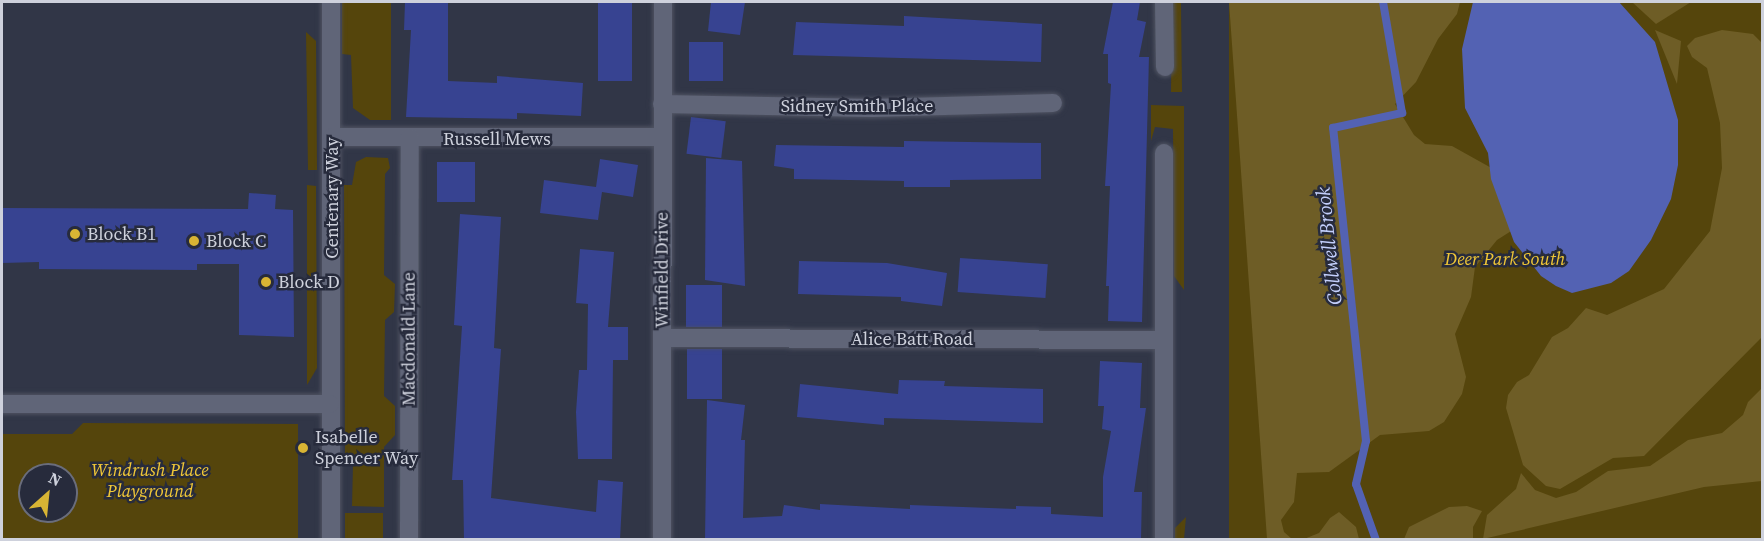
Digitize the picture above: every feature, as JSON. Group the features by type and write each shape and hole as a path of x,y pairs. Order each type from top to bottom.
{"street":[{"name":"Centenary Way","path":"330,2 331,540"},
{"name":"Winfield Drive","path":"662,540 663,2"},
{"path":"1164,2 1165,68"},
{"name":"Sidney Smith Place","path":"662,104 872,108 1053,103"},
{"name":"Russell Mews","path":"332,137 661,137"},
{"name":"Macdonald Lane","path":"409,540 410,138"},
{"path":"1164,153 1164,540"},
{"name":"Alice Batt Road","path":"662,338 1163,340"},
{"path":"2,404 330,404"}],"green space":[{"path":"342,2 391,2 391,120 370,120 353,108 351,55 342,54"},
{"path":"1172,2 1181,2 1182,92 1171,92"},
{"name":"Deer Park South","path":"1229,2 1762,2 1762,540 1229,540"},
{"path":"306,32 316,41 317,170 308,170"},
{"path":"1151,105 1184,106 1184,290 1174,276 1173,129 1155,127 1151,141"},
{"path":"366,157 388,158 390,168 385,174 384,275 395,284 394,312 385,320 384,396 395,406 395,435 384,447 384,507 352,506 353,465 345,465 344,185 352,185 356,162"},
{"path":"307,185 316,186 317,368 307,385"},
{"name":"Windrush Place Playground","path":"83,423 298,424 298,539 2,539 2,434 72,434"},
{"path":"345,513 383,513 383,539 345,539"},
{"path":"1186,517 1184,539 1175,539 1175,528"}],"shaded area":[{"path":"1229,2 1460,2 1457,14 1438,39 1416,82 1395,104 1414,135 1425,144 1452,146 1504,175 1519,226 1497,240 1475,267 1471,297 1455,334 1466,377 1462,394 1444,422 1429,431 1380,435 1329,472 1297,473 1294,502 1281,520 1284,532 1292,539 1267,539"},
{"path":"1632,2 1691,2 1656,24"},
{"path":"1655,30 1681,41 1677,84"},
{"path":"1722,30 1753,34 1762,43 1762,337 1644,456 1613,458 1560,489 1546,486 1523,465 1506,408 1508,395 1517,382 1529,375 1552,337 1568,328 1586,308 1607,315 1664,289 1710,231 1722,168 1720,123 1707,68 1692,57 1687,46 1695,38"},
{"path":"1762,388 1762,481 1704,487 1483,539 1487,515 1516,489 1521,473 1535,490 1556,498 1576,492 1608,471 1650,466 1688,440 1722,433 1743,415 1748,402"},
{"path":"1467,506 1482,511 1473,527 1473,539 1404,539 1409,527 1449,507"},
{"path":"1339,512 1356,527 1359,539 1304,539 1319,533 1330,518"}],"water":[{"path":"1473,2 1619,2 1655,42 1678,120 1678,165 1671,199 1651,240 1629,271 1611,283 1572,293 1541,276 1514,242 1491,179 1488,153 1465,108 1462,49"}],"building":[{"path":"405,2 448,2 448,81 497,83 497,76 583,83 581,116 517,113 517,119 406,117 411,30 404,30"},
{"path":"598,2 632,2 632,81 598,81"},
{"path":"711,2 745,2 740,35 708,31"},
{"path":"1113,2 1140,2 1137,20 1146,22 1139,57 1149,57 1142,322 1108,321 1109,286 1106,286 1110,186 1105,186 1111,84 1108,83 1108,54 1103,54"},
{"path":"904,16 1042,24 1041,62 793,55 796,22 904,26"},
{"path":"689,42 723,42 723,81 689,81"},
{"path":"691,117 726,121 721,158 686,154"},
{"path":"904,141 1041,143 1041,179 950,180 950,187 904,187 904,181 794,179 794,169 774,166 776,145 904,147"},
{"path":"706,158 742,161 745,286 705,280"},
{"path":"600,159 638,165 633,197 602,192 598,220 540,213 544,180 596,187"},
{"path":"437,162 475,162 475,202 437,202"},
{"path":"249,193 276,195 275,209 293,210 294,337 239,335 239,264 197,264 197,270 39,269 39,262 2,263 2,208 248,209"},
{"path":"460,214 501,217 494,348 501,349 491,498 596,512 598,480 623,482 620,540 464,540 463,480 452,480 462,326 454,325"},
{"path":"580,249 614,252 608,327 628,327 628,360 613,360 612,459 578,459 576,412 579,370 587,370 588,304 576,303"},
{"path":"960,258 1048,264 1045,298 958,292"},
{"path":"799,261 887,263 947,273 942,306 901,301 901,297 798,294"},
{"path":"686,285 722,285 722,327 686,327"},
{"path":"687,349 722,349 722,399 687,399"},
{"path":"1100,361 1142,363 1140,408 1146,408 1134,492 1142,492 1141,540 705,540 707,400 745,405 741,440 745,440 743,518 782,516 784,505 820,510 820,504 910,509 910,505 1016,509 1016,506 1051,507 1051,514 1103,517 1103,477 1111,431 1102,429 1104,406 1098,406"},
{"path":"899,380 945,381 944,386 1043,389 1043,423 884,418 884,425 797,417 800,384 898,394"}],"waterway":[{"name":"Collwell Brook","path":"1376,540 1356,484 1366,441 1333,128 1402,113 1383,2"}],"place":[{"name":"Block B1","path":"75,234"},
{"name":"Block C","path":"194,241"},
{"name":"Block D","path":"266,282"},
{"name":"Isabelle Spencer Way","path":"303,448"}]}
